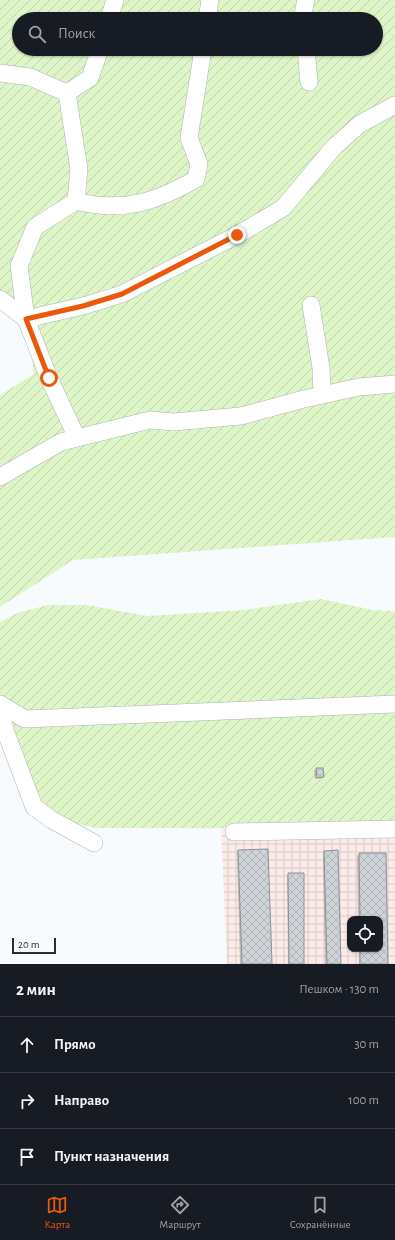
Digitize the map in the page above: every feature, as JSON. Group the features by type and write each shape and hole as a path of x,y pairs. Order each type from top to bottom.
{"lane":[{"path":"112,12 115,0"},
{"path":"208,12 210,0"},
{"path":"303,12 306,0"},
{"path":"67,93 90,78 98,56"},
{"path":"77,438 49,378 26,319 19,266 35,227 76,201 92,205 124,207 171,193 196,179 199,164 189,138 202,56"},
{"path":"307,56 309,82"},
{"path":"0,73 30,77 67,93"},
{"path":"67,93 79,168 76,201"},
{"path":"26,319 83,306 122,294 237,235 283,208 334,147 360,124 395,105"},
{"path":"0,299 26,319"},
{"path":"311,305 322,368 322,395"},
{"path":"0,477 61,442 150,420 174,422 241,416 322,395 359,388 395,384"},
{"path":"0,704 24,719 395,704"},
{"path":"0,710 6,733 34,807 52,820 94,844"},
{"path":"234,832 395,829"}],"shaded area":[{"path":"221,829 395,829 395,964 227,964"}],"green space":[{"path":"0,0 395,0 395,537 73,560 0,607 0,395 34,374 30,340 8,311 0,304"},
{"path":"321,599 373,610 395,611 395,829 95,828 57,819 29,798 0,700 0,622 17,613 48,605 87,605 147,616 244,610"}],"building":[{"path":"316,768 323,768 324,777 317,778"},
{"path":"268,849 272,964 242,964 238,850"},
{"path":"338,850 341,964 327,964 324,851"},
{"path":"359,853 386,853 388,964 360,964 360,952 383,952 383,916 360,916"},
{"path":"288,873 304,873 304,964 289,964"}],"route":[{"path":"49,378 26,319 83,306 122,294 237,235"}]}
